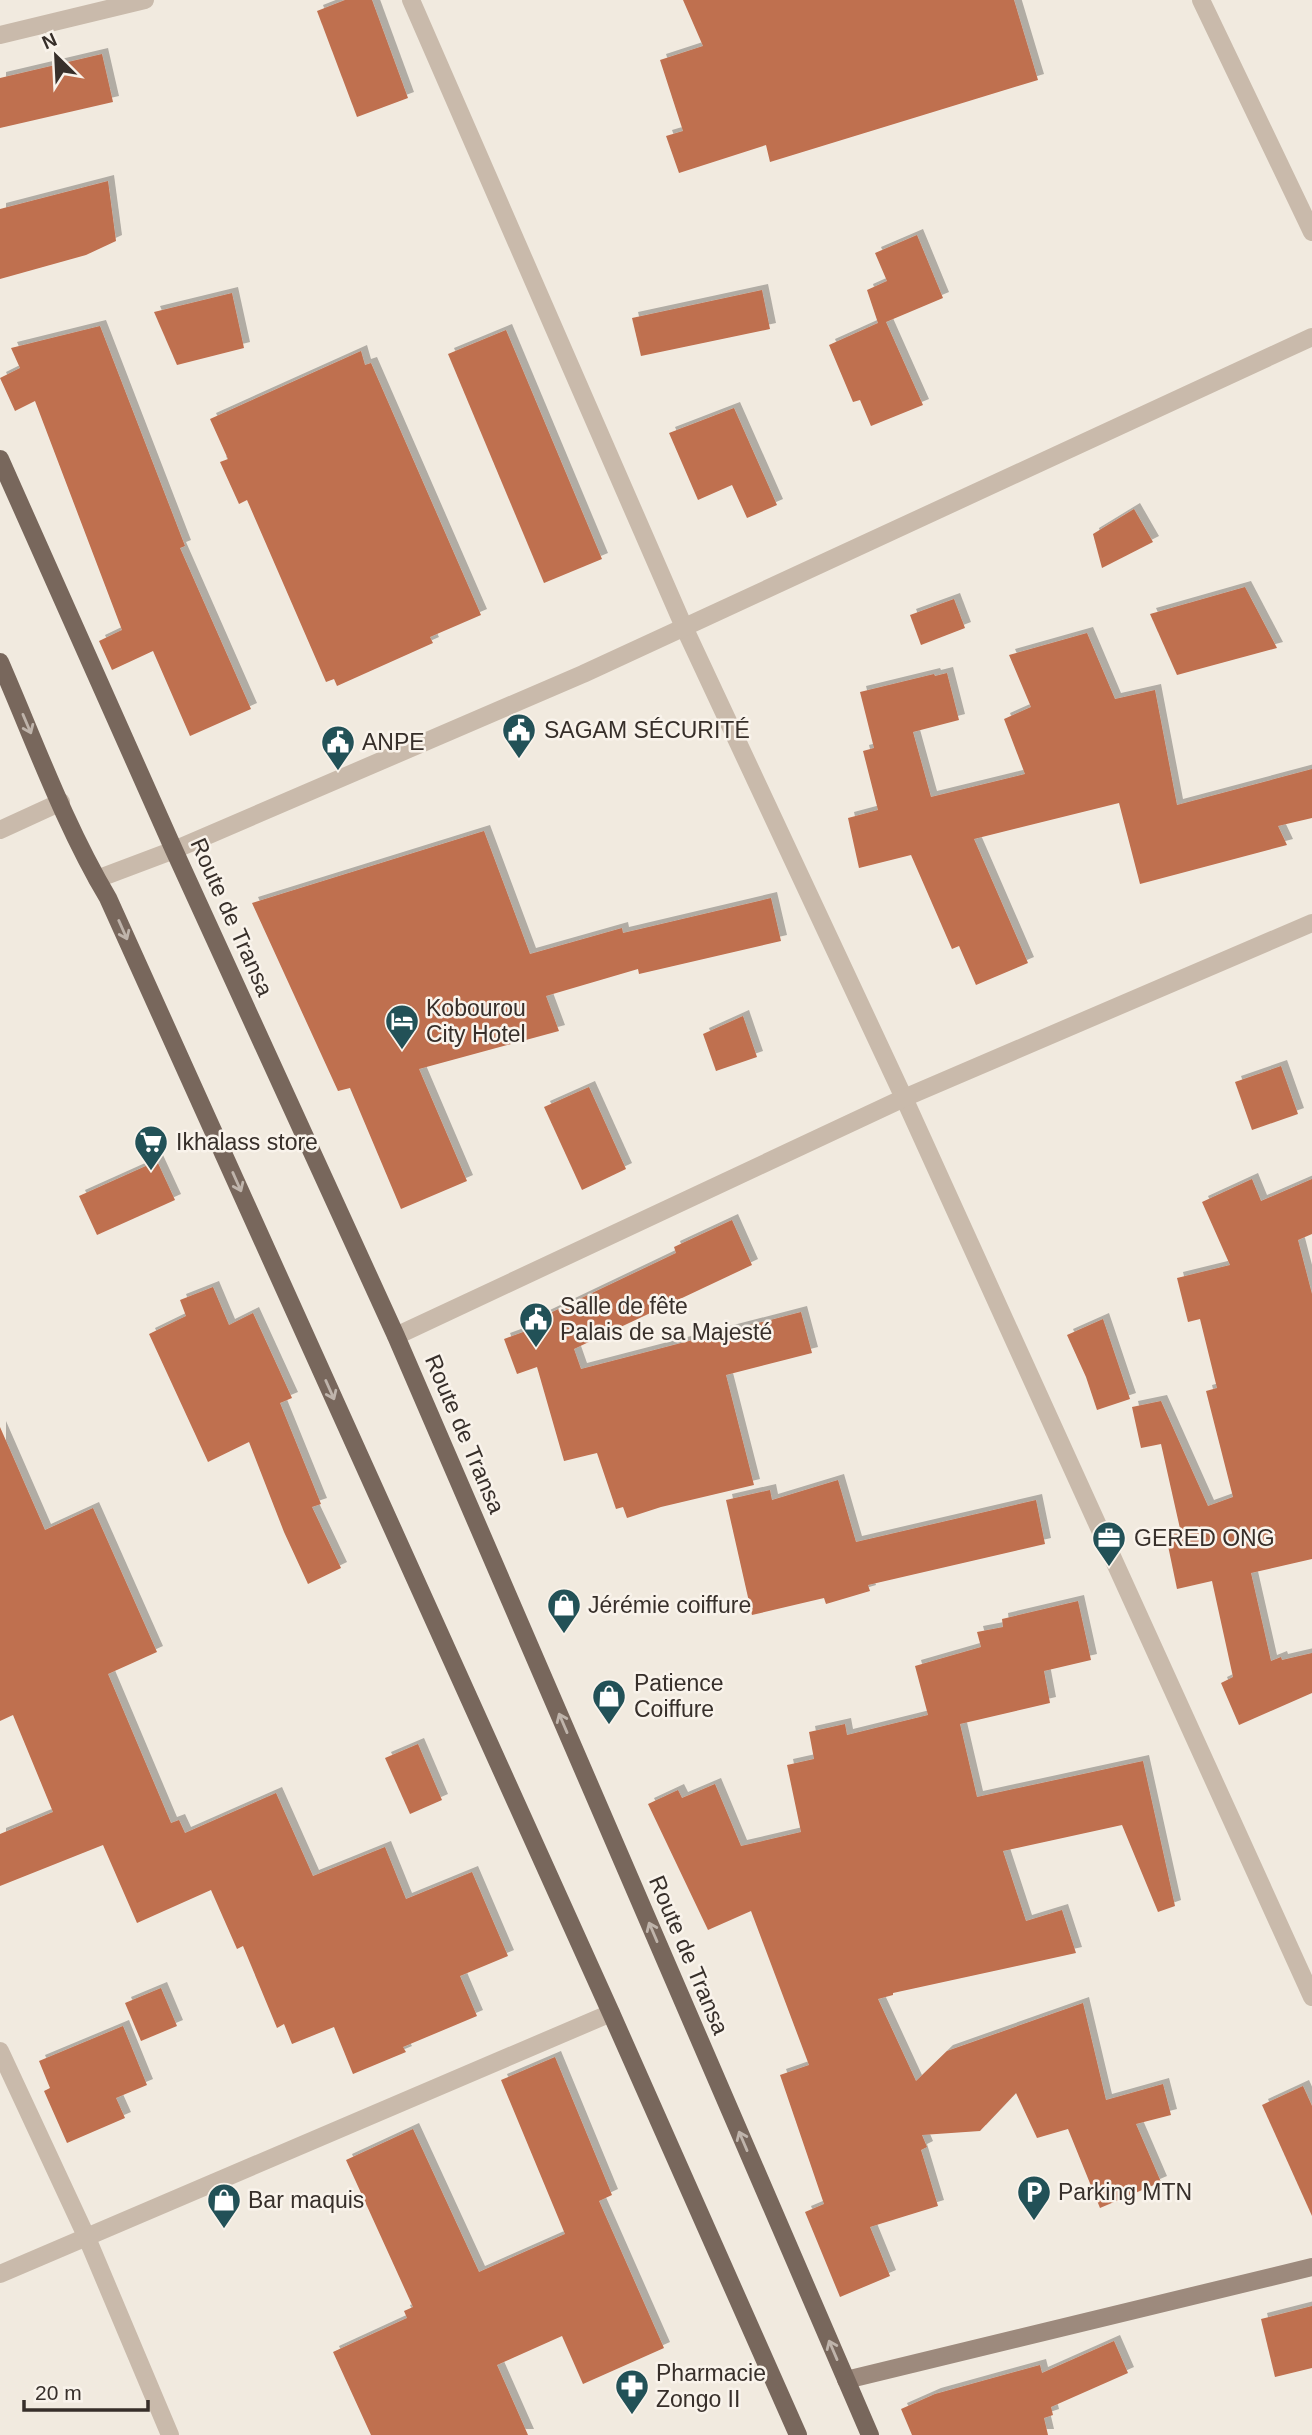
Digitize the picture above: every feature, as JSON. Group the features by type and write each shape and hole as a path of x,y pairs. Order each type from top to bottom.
{"main road":[{"name":"Route de Transa","path":"0,459 174,850 396,1336 870,2435"},
{"path":"0,662 61,802 108,898 611,2013 797,2435"}],"street":[{"path":"0,35 145,0"},
{"path":"411,0 684,627 904,1098 1312,1997"},
{"path":"1201,0 1312,232"},
{"path":"97,879 174,850 583,674 1312,337"},
{"path":"0,830 61,802"},
{"path":"396,1336 904,1098 1312,923"},
{"path":"0,2274 611,2013"},
{"path":"0,2051 87,2238 170,2435"},
{"path":"846,2380 1312,2267"}],"building":[{"path":"345,0 372,0 408,98 357,117 317,11"},
{"path":"683,0 1014,0 1038,80 770,162 766,145 679,173 666,136 683,131 660,60 703,46"},
{"path":"102,54 113,102 0,128 0,78"},
{"path":"108,181 116,241 86,255 0,279 0,209"},
{"path":"917,235 943,298 886,322 923,405 871,426 860,400 853,402 829,345 878,323 867,290 887,281 875,253"},
{"path":"762,290 770,329 641,356 632,318"},
{"path":"232,293 244,348 177,365 154,312"},
{"path":"100,326 185,546 180,548 251,709 190,736 153,651 112,670 99,641 122,630 35,401 15,411 0,378 20,368 11,348"},
{"path":"506,330 602,559 544,583 448,354"},
{"path":"361,351 365,365 371,363 481,615 430,637 433,643 337,686 334,679 326,682 247,500 239,504 220,462 228,459 210,419"},
{"path":"734,408 777,505 747,518 732,485 698,500 669,433"},
{"path":"1134,509 1153,542 1102,568 1093,534"},
{"path":"1245,587 1277,648 1177,675 1150,614"},
{"path":"954,599 965,628 921,645 910,615"},
{"path":"1087,633 1115,699 1155,690 1177,805 1312,769 1312,818 1278,826 1287,845 1140,884 1119,803 974,839 1028,963 976,985 959,946 952,949 911,855 859,868 848,818 878,810 863,751 874,748 860,692 947,673 959,720 913,732 931,797 1025,774 1004,719 1031,707 1009,655"},
{"path":"484,831 530,954 622,928 623,933 771,898 781,941 639,974 638,969 546,996 559,1031 419,1069 467,1181 401,1209 350,1088 338,1091 252,903"},
{"path":"743,1016 757,1057 716,1071 703,1034"},
{"path":"1281,1066 1298,1114 1252,1130 1235,1082"},
{"path":"589,1087 626,1169 582,1190 544,1107"},
{"path":"157,1161 175,1200 97,1235 79,1196"},
{"path":"1252,1179 1261,1201 1312,1179 1312,1234 1298,1240 1312,1294 1312,1559 1251,1573 1271,1661 1312,1653 1312,1693 1239,1725 1221,1683 1233,1677 1212,1581 1177,1589 1166,1536 1181,1533 1161,1444 1141,1448 1132,1407 1161,1401 1208,1506 1233,1497 1206,1391 1217,1388 1200,1319 1188,1322 1177,1278 1230,1265 1202,1202"},
{"path":"732,1220 752,1265 574,1349 581,1369 801,1312 812,1353 726,1375 754,1485 627,1518 623,1507 616,1509 597,1453 564,1461 537,1367 517,1374 504,1339 526,1331 525,1325 676,1253 674,1247"},
{"path":"213,1287 229,1325 253,1313 292,1398 280,1403 321,1504 312,1507 341,1568 308,1584 284,1532 249,1442 208,1462 149,1334 186,1316 180,1300"},
{"path":"1103,1319 1130,1399 1097,1410 1067,1335"},
{"path":"0,1427 45,1530 93,1508 157,1652 108,1674 171,1823 179,1820 185,1833 276,1793 313,1876 385,1847 406,1899 472,1872 508,1956 460,1976 477,2016 403,2047 406,2052 353,2074 334,2027 292,2044 284,2024 277,2028 243,1946 237,1949 211,1890 137,1923 103,1845 0,1886 0,1834 53,1812 13,1715 0,1721"},
{"path":"838,1480 856,1542 1036,1500 1045,1544 868,1585 870,1591 826,1604 824,1598 752,1615 726,1500 770,1490 772,1500"},
{"path":"1078,1601 1091,1660 1044,1671 1050,1703 960,1724 977,1797 1143,1761 1175,1906 1158,1912 1122,1825 1003,1851 1026,1921 1062,1910 1076,1953 893,1993 878,1999 916,2081 947,2051 1083,2003 1106,2100 1163,2084 1171,2115 1136,2124 1161,2182 1100,2208 1068,2129 1037,2138 1016,2093 980,2131 922,2135 927,2147 921,2150 938,2206 870,2227 890,2276 840,2297 805,2212 824,2204 780,2075 809,2065 751,1911 708,1930 648,1804 678,1790 682,1798 715,1784 741,1846 801,1832 787,1765 814,1759 809,1732 845,1724 847,1735 928,1715 915,1666 981,1647 977,1632 1003,1627 1002,1619"},
{"path":"418,1744 442,1800 410,1814 385,1758"},
{"path":"161,1988 177,2026 141,2041 125,2003"},
{"path":"123,2026 147,2085 116,2098 125,2118 67,2143 44,2091 50,2088 39,2061"},
{"path":"555,2057 612,2195 599,2201 664,2348 583,2384 562,2336 497,2365 528,2435 371,2435 333,2352 407,2318 404,2311 413,2307 346,2160 413,2129 479,2272 565,2234 501,2080"},
{"path":"1303,2086 1312,2106 1312,2216 1262,2105"},
{"path":"1312,2306 1312,2368 1275,2377 1261,2319"},
{"path":"1114,2341 1128,2373 1051,2407 1053,2415 1044,2418 1048,2435 912,2435 901,2409 935,2394 1040,2365 1042,2373"}],"place":[{"name":"SAGAM SÉCURITÉ","path":"519,760"},
{"name":"ANPE","path":"338,772"},
{"name":"Kobourou City Hotel","path":"402,1051"},
{"name":"Ikhalass store","path":"151,1172"},
{"name":"Salle de fête Palais de sa Majesté","path":"536,1349"},
{"name":"GERED ONG","path":"1109,1568"},
{"name":"Jérémie coiffure","path":"564,1635"},
{"name":"Patience Coiffure","path":"609,1726"},
{"name":"Parking MTN","path":"1034,2222"},
{"name":"Bar maquis","path":"224,2230"},
{"name":"Pharmacie Zongo II","path":"632,2416"}]}
